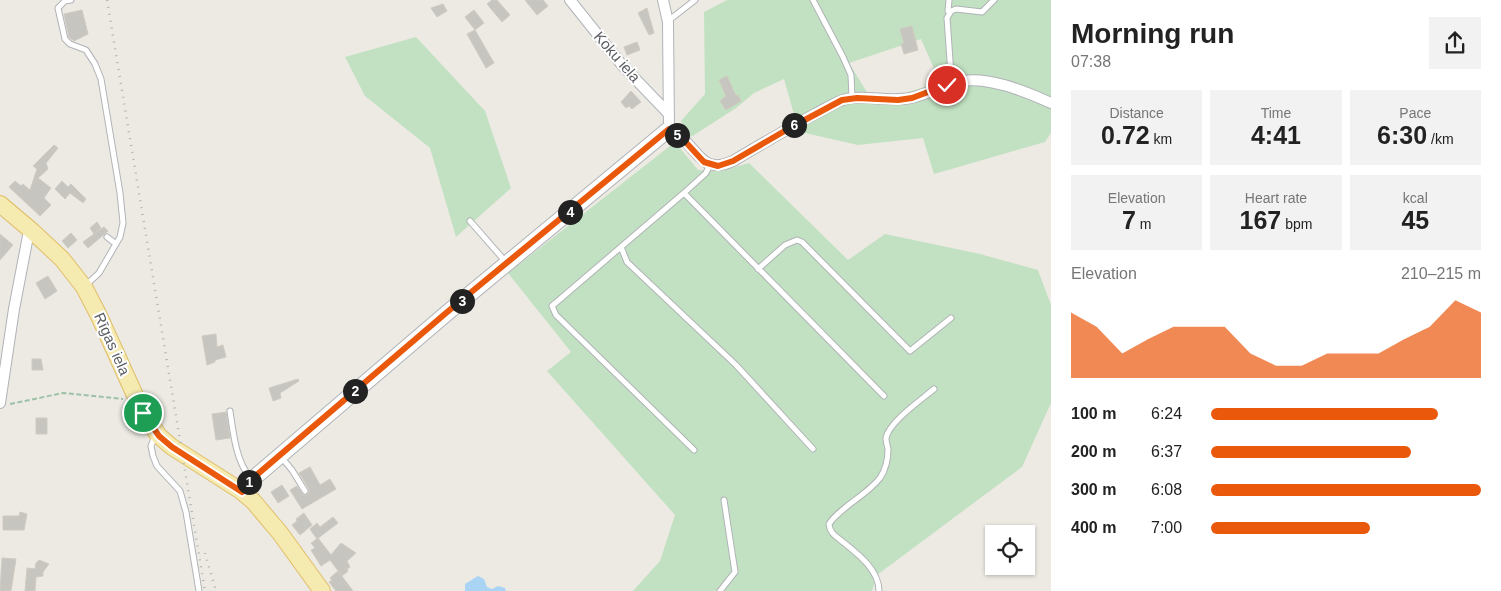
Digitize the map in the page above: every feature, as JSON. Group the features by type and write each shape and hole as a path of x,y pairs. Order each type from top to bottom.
{"main road":[{"name":"Rīgas iela","path":"0,204 62,259 84,287 93,302 137,400 157,434 172,447 247,485 253,502 280,533 322,591"}],"street":[{"name":"Koku iela","path":"570,0 622,65 668,112"},
{"path":"663,0 668,22 669,129"},
{"path":"669,129 681,137 698,157 718,166 733,161 842,100 852,98 898,100 912,98 947,85 965,81 984,81 1029,93 1051,104"},
{"path":"247,485 446,313 669,129"},
{"path":"4,403 14,309 28,236 32,231"}],"lane":[{"path":"71,0 65,1 58,8 65,39 70,44 86,50 95,64 101,79 120,193 123,223 120,237 99,273 84,287"},
{"path":"668,22 695,0"},
{"path":"813,0 851,75 852,98"},
{"path":"949,0 948,11 950,13"},
{"path":"947,85 951,75 947,18 956,9 982,12 994,0"},
{"path":"694,450 556,315 552,306 684,193 706,173 710,164"},
{"path":"684,193 884,396"},
{"path":"470,221 507,263"},
{"path":"107,237 116,244"},
{"path":"758,268 785,245 797,240 802,242 910,351 951,318"},
{"path":"621,247 626,262 736,365 813,449"},
{"path":"879,591 870,566 833,535 829,524 832,519 878,480 887,463 886,438 890,427 934,389"},
{"path":"230,411 238,452 248,474 247,485"},
{"path":"157,434 151,446 153,456 157,466 180,491 186,512 199,591"},
{"path":"280,456 292,470 305,491"},
{"path":"720,591 734,572 724,500"}],"path":[{"path":"4,403 63,393 137,400"}],"green space":[{"path":"727,0 1051,0 1051,133 1045,142 934,174 923,138 858,145 805,133 795,118 784,79 754,93 736,108 691,137 681,121 705,94 704,12","holes":["921,39 940,82 899,95 868,94 849,63"]},
{"path":"416,37 485,111 511,188 456,237 430,148 365,96 345,57"},
{"path":"675,142 698,170 721,171 749,163 848,260 885,234 980,254 1038,270 1051,305 1051,403 1022,467 877,575 872,591 633,591 660,561 675,515 547,371 571,352 508,273"}],"water":[{"path":"478,576 484,579 487,587 492,589 498,586 505,588 506,591 465,591 465,584"}],"building":[{"path":"492,0 497,0 510,15 502,22 487,4"},
{"path":"525,0 543,0 548,6 537,15"},
{"path":"443,4 447,11 437,17 431,8"},
{"path":"647,8 654,33 649,35 638,13"},
{"path":"82,10 88,34 74,41 69,37 64,14"},
{"path":"474,10 484,23 475,30 465,17"},
{"path":"912,26 918,50 904,54 901,44 904,43 900,29"},
{"path":"475,30 494,63 486,68 467,34"},
{"path":"637,42 640,50 627,55 624,47"},
{"path":"727,76 736,96 738,95 741,101 726,110 720,101 726,96 719,80"},
{"path":"631,91 641,102 632,109 629,106 626,108 621,102"},
{"path":"54,145 58,148 46,163 48,169 38,178 51,188 44,198 51,205 40,216 9,187 15,181 21,186 23,184 30,190 37,169 33,166"},
{"path":"62,181 68,187 71,184 86,199 83,203 70,193 65,199 55,189"},
{"path":"97,222 101,228 95,233 104,227 108,231 88,248 83,242 94,234 90,228"},
{"path":"71,233 77,240 68,248 62,241"},
{"path":"0,234 13,245 0,260"},
{"path":"48,276 57,291 45,299 36,283"},
{"path":"216,334 217,347 223,345 226,357 215,360 215,362 207,365 202,336"},
{"path":"32,359 41,359 43,370 32,370"},
{"path":"298,379 299,381 280,393 281,398 273,401 269,388"},
{"path":"226,412 230,438 216,440 212,414"},
{"path":"36,418 47,418 47,434 36,434"},
{"path":"310,467 320,485 330,479 336,489 302,509 290,490 297,486 303,495 309,493 309,489 299,473"},
{"path":"282,485 289,496 278,503 271,492"},
{"path":"20,512 27,514 24,530 3,530 3,516 19,516"},
{"path":"304,513 312,525 300,535 292,525"},
{"path":"333,517 338,523 317,539 310,529 317,523 320,527"},
{"path":"318,538 331,555 341,543 356,553 347,561 350,567 342,576 330,560 321,566 311,550 315,548 311,543"},
{"path":"2,558 16,559 11,591 0,591"},
{"path":"39,560 49,564 43,572 43,576 36,577 35,591 25,591 27,568 35,569 36,563"},
{"path":"338,571 353,591 336,591 329,582 332,580 330,578"}],"railway":[{"path":"107,0 205,591"},
{"path":"205,553 216,591"}],"route":[{"path":"143,413 159,436 172,447 242,492 252,479 446,313 669,129 681,137 704,162 718,166 733,161 842,100 852,98 898,100 912,98 947,85"}]}
